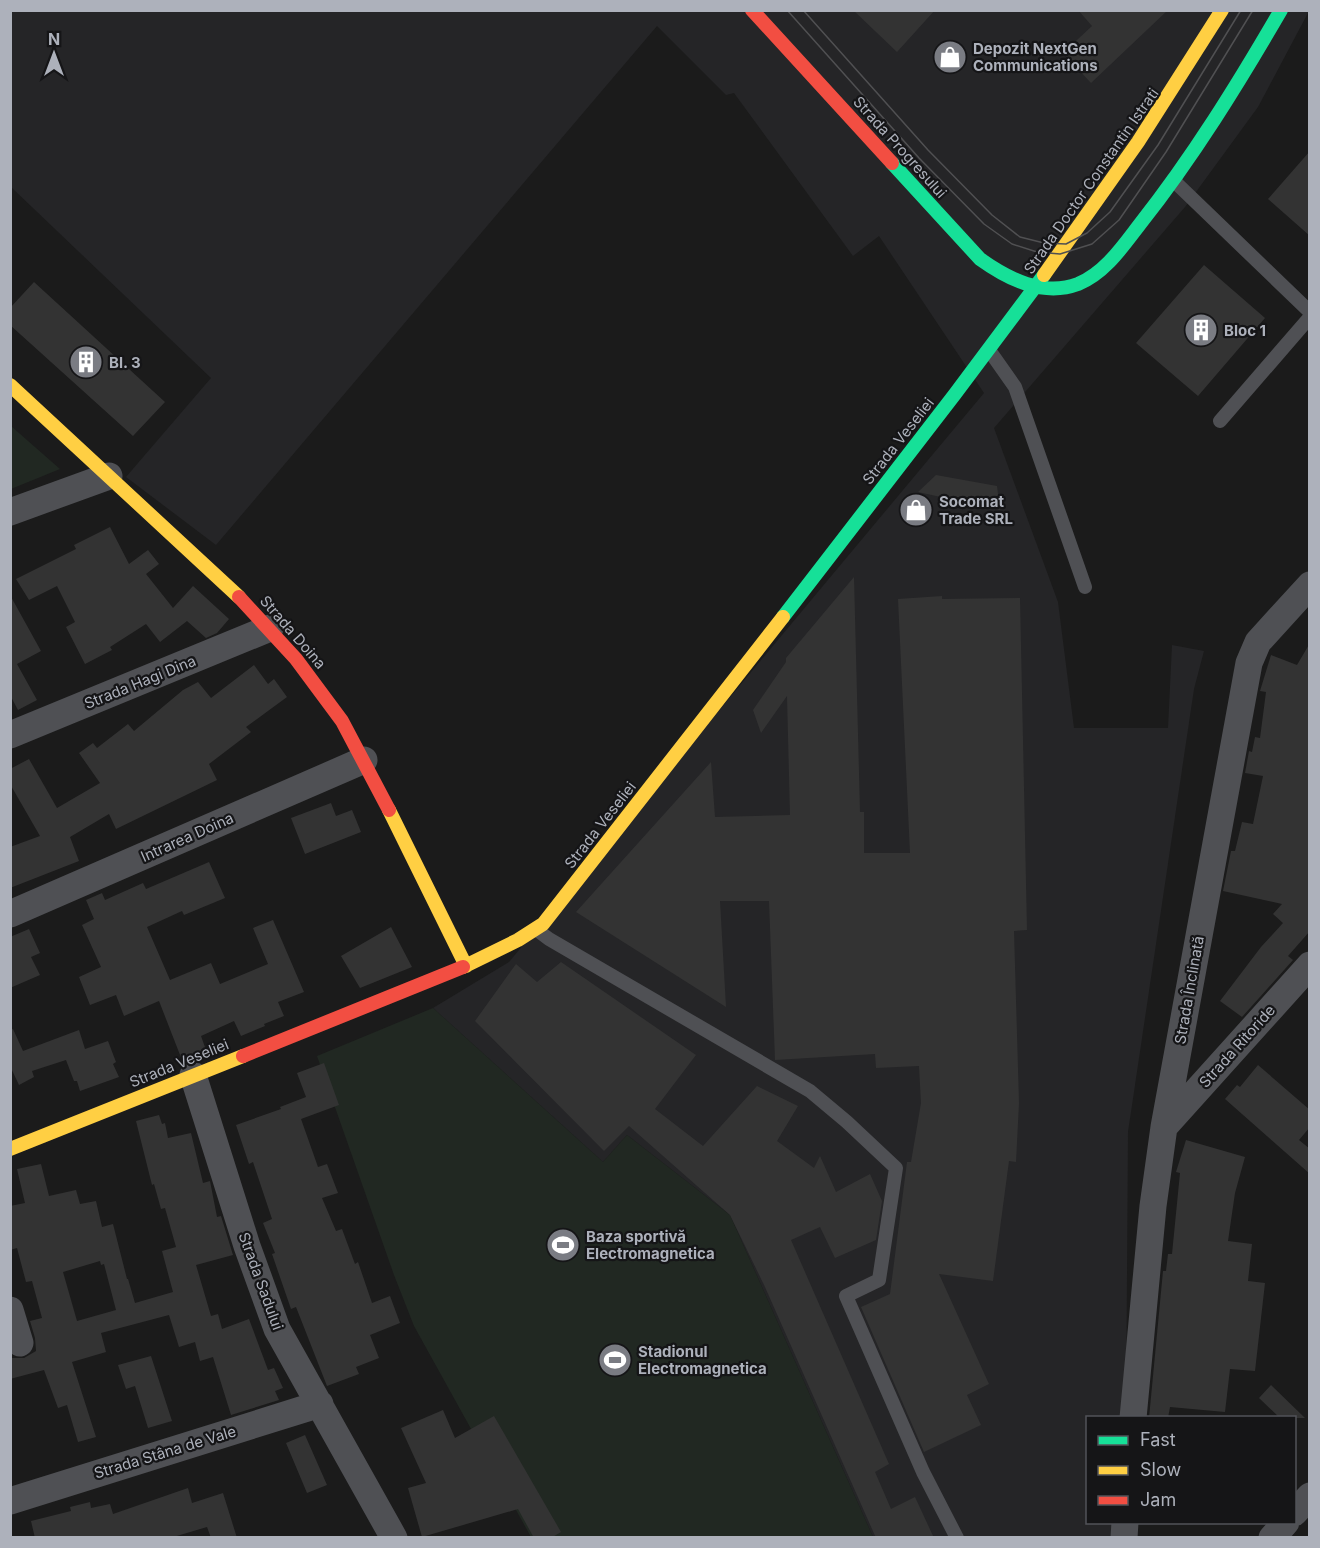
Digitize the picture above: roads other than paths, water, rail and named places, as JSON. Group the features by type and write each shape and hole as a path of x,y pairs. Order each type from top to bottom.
{"street":[{"name":"Strada Progresului","path":"752,10 980,259 997,272 1016,282 1036,287"},
{"name":"Strada Doctor Constantin Istrati","path":"1036,287 1126,161 1222,10"},
{"name":"Strada Doctor Constantin Istrati","path":"1036,287 1060,288 1078,284 1095,274 1114,256 1173,180 1240,80 1281,10"},
{"name":"Strada Veseliei","path":"10,1149 466,966 537,930 1036,287"},
{"name":"Strada Doina","path":"10,385 234,591 270,628 321,691 342,721 364,760 466,966"},
{"path":"10,512 109,476"},
{"name":"Strada Înclinată","path":"1133,1416 1153,1206 1164,1127 1249,663 1258,642 1310,585"},
{"name":"Strada Hagi Dina","path":"10,735 270,628"},
{"name":"Intrarea Doina","path":"10,915 364,760"},
{"name":"Strada Ritoride","path":"1164,1127 1310,965"},
{"name":"Strada Sadului","path":"193,1075 277,1329 394,1538"},
{"path":"10,1310 20,1343"},
{"name":"Strada Stâna de Vale","path":"10,1501 320,1404"},
{"path":"1296,1511 1310,1496"},
{"path":"1272,1538 1284,1524"}],"lane":[{"path":"1173,180 1310,312"},
{"path":"1220,421 1310,317"},
{"path":"989,350 1015,387 1085,587"},
{"path":"537,930 810,1091 896,1168 879,1280 846,1296 923,1472 957,1538"}],"tram line":[{"path":"787,10 919,158 984,224 1012,244 1037,252 1060,254 1092,244 1119,220 1166,152 1253,10"},
{"path":"803,10 928,150 992,215 1020,237 1044,243 1066,244 1087,233 1110,212 1158,145 1241,10"}],"place":[{"name":"Depozit NextGen Communications","path":"950,57"},
{"name":"Bloc 1","path":"1201,330"},
{"name":"Bl. 3","path":"86,362"},
{"name":"Socomat Trade SRL","path":"916,510"},
{"name":"Baza sportivă Electromagnetica","path":"563,1245"},
{"name":"Stadionul Electromagnetica","path":"615,1360"}]}
